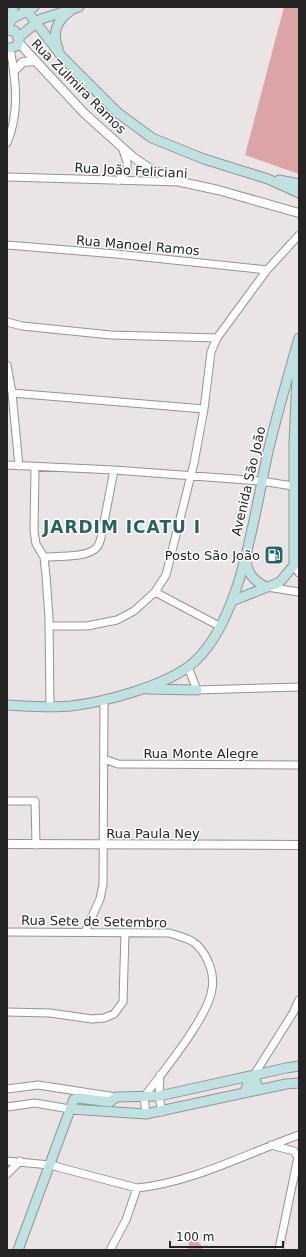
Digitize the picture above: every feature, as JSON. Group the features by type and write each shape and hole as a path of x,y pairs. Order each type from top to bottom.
{"main road":[{"path":"12,19 13,7"},
{"path":"7,27 12,19 28,8"},
{"name":"Rua Zulmira Ramos","path":"28,8 34,22 62,57 118,113 152,138 204,159 268,179 299,193"},
{"path":"9,48 19,40 34,22 77,8"},
{"path":"62,57 55,39 55,32 64,15 77,8"},
{"path":"7,30 15,31 19,40"},
{"name":"Rua Zulmira Ramos","path":"268,179 299,184"},
{"name":"Avenida São João","path":"297,570 296,442 299,339"},
{"name":"Avenida São João","path":"7,705 50,707 71,706 144,688 188,667 208,646 221,626 232,601 245,557 261,481 282,394 299,339"},
{"path":"245,557 248,572 252,578 266,587"},
{"path":"232,601 284,579 297,570"},
{"path":"144,688 197,690"},
{"path":"18,1250 74,1099 78,1098 110,1102 116,1098 159,1096 254,1074 299,1066"},
{"path":"252,1089 256,1085 254,1074"},
{"path":"70,1109 146,1114 199,1104 252,1089 299,1083"}],"street":[{"name":"Rua Zulmira Ramos","path":"19,40 35,61 84,114 149,168 181,182"},
{"path":"7,143 16,115 17,94 9,48"},
{"path":"14,71 23,62 35,61"},
{"name":"Rua Zulmira Ramos","path":"118,181 127,171 127,162 122,147"},
{"name":"Rua João Feliciani","path":"7,176 181,182 218,190 299,213"},
{"path":"49,626 88,626 117,620 134,611 155,592 166,575 189,477 194,463 204,409 211,352 218,338 267,270 299,235"},
{"name":"Rua Manoel Ramos","path":"7,245 116,254 267,270"},
{"path":"7,322 22,326 111,335 218,338"},
{"path":"7,365 12,393 19,466"},
{"path":"12,393 204,409"},
{"path":"282,394 297,393"},
{"path":"7,465 114,470 189,477 261,481 296,486"},
{"path":"35,467 34,531 36,544 44,557 49,626 50,707"},
{"path":"44,557 82,555 90,553 97,548 101,538 114,470"},
{"path":"266,587 299,592"},
{"path":"155,592 221,626"},
{"path":"188,667 197,690 299,687"},
{"path":"85,932 100,899 104,884 104,699"},
{"name":"Rua Monte Alegre","path":"104,760 118,764 299,765"},
{"path":"7,801 35,801 36,844"},
{"name":"Rua Paula Ney","path":"7,844 299,845"},
{"name":"Rua Sete de Setembro","path":"7,932 169,933 187,939 196,944 206,956 212,975 212,990 208,1004 183,1043 144,1097"},
{"path":"7,1012 50,1013 92,1019 104,1018 114,1014 123,1002 125,933"},
{"path":"254,1074 293,1013 299,1000"},
{"path":"160,1075 159,1096 162,1112"},
{"path":"7,1089 38,1085 116,1098"},
{"path":"144,1097 146,1114"},
{"path":"7,1107 16,1104 35,1103 70,1109"},
{"path":"7,1161 50,1165 137,1188 149,1187 216,1168 299,1135"},
{"path":"271,1145 294,1151 298,1158 279,1249"},
{"path":"7,1174 20,1162"},
{"path":"110,1250 126,1220 137,1188"}],"shaded area":[{"path":"284,7 299,7 299,174 245,155"},
{"path":"190,1232 201,1245 203,1250 188,1250"}],"place":[{"name":"Posto São João","path":"274,555"}],"district":[{"name":"JARDIM ICATU I","path":"122,527"}]}
